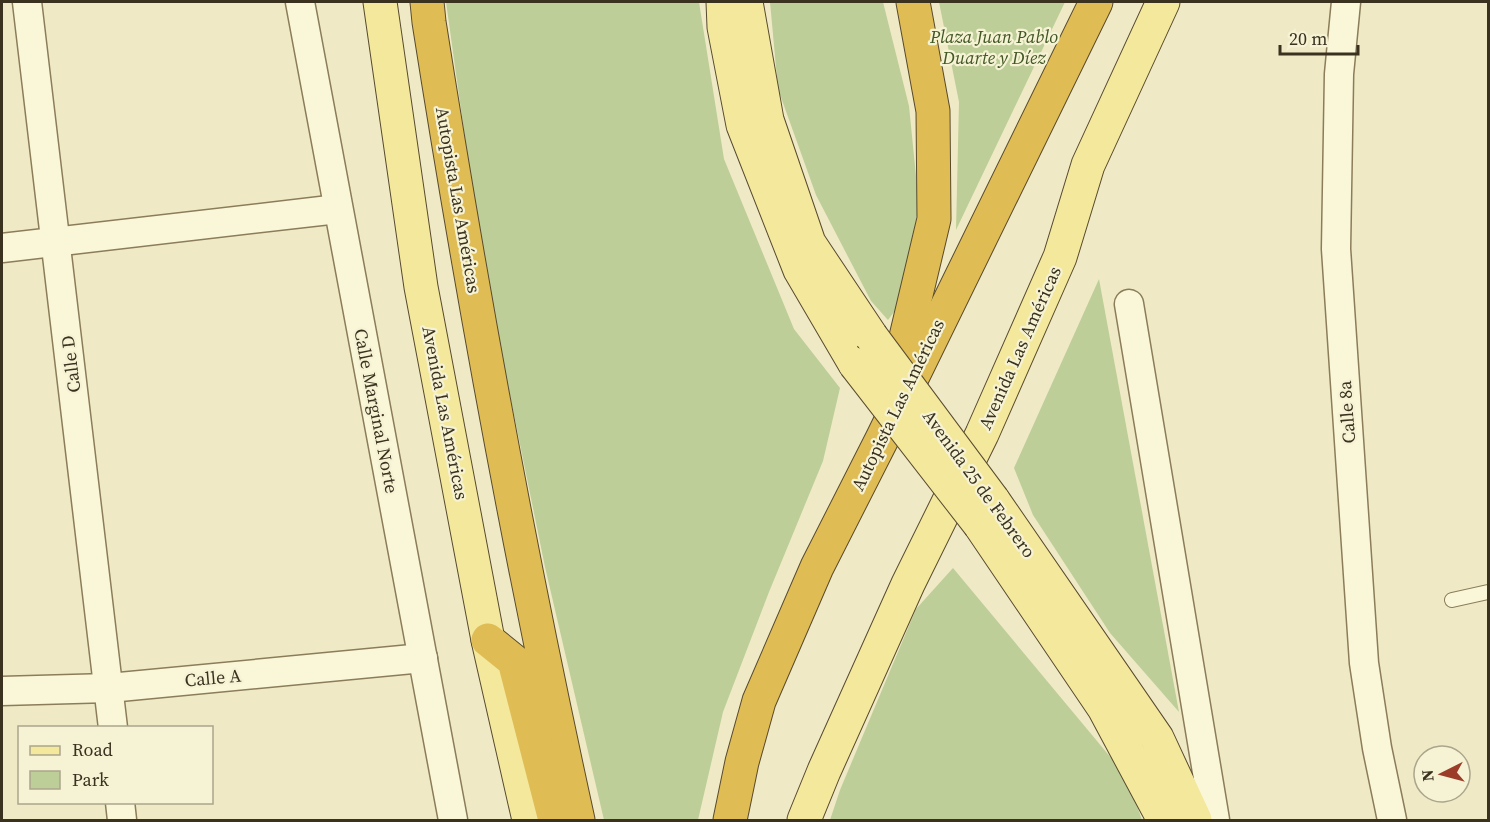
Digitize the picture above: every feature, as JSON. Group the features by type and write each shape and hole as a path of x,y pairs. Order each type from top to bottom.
{"highway":[{"name":"Autopista Las Américas","path":"427,2 462,230 539,644 578,820"},
{"path":"882,439 934,219 933,111 914,2"},
{"name":"Autopista Las Américas","path":"730,820 742,762 759,701 817,567 1096,2"},
{"path":"488,640 514,661 555,820"}],"main road":[{"name":"Avenida Las Américas","path":"380,2 421,288 488,640 529,820"},
{"name":"Avenida 25 de Febrero","path":"723,2 724,27 743,125 800,270 855,364 987,512 1157,738 1195,820"},
{"name":"Avenida 25 de Febrero","path":"746,2 767,120 809,243 987,512 1104,708 1164,820"},
{"name":"Avenida Las Américas","path":"804,820 908,584 982,434 1060,257 1088,165 1163,2"}],"street":[{"name":"Calle D","path":"27,2 113,726"},
{"name":"Calle Marginal Norte","path":"300,2 453,820"},
{"name":"Calle 8a","path":"1346,2 1339,74 1336,249 1364,663 1377,748 1392,820"},
{"path":"2,248 338,209"},
{"path":"1129,304 1215,820"},
{"name":"Calle A","path":"2,691 109,687 423,658"},
{"path":"120,804 122,820"}],"lane":[{"path":"1452,600 1488,592"}],"green space":[{"path":"446,2 699,2 724,159 794,329 840,388 823,461 723,712 698,820 604,820 545,567 481,253"},
{"path":"770,2 883,2 909,106 919,206 897,308 888,320 871,301 816,195 778,89"},
{"name":"Plaza Juan Pablo Duarte y Díez","path":"939,2 1065,2 956,230 959,102"},
{"path":"1099,279 1179,712 1110,633 1033,515 1014,468"},
{"path":"953,568 1127,777 1142,820 830,820 840,790 916,609"}]}
